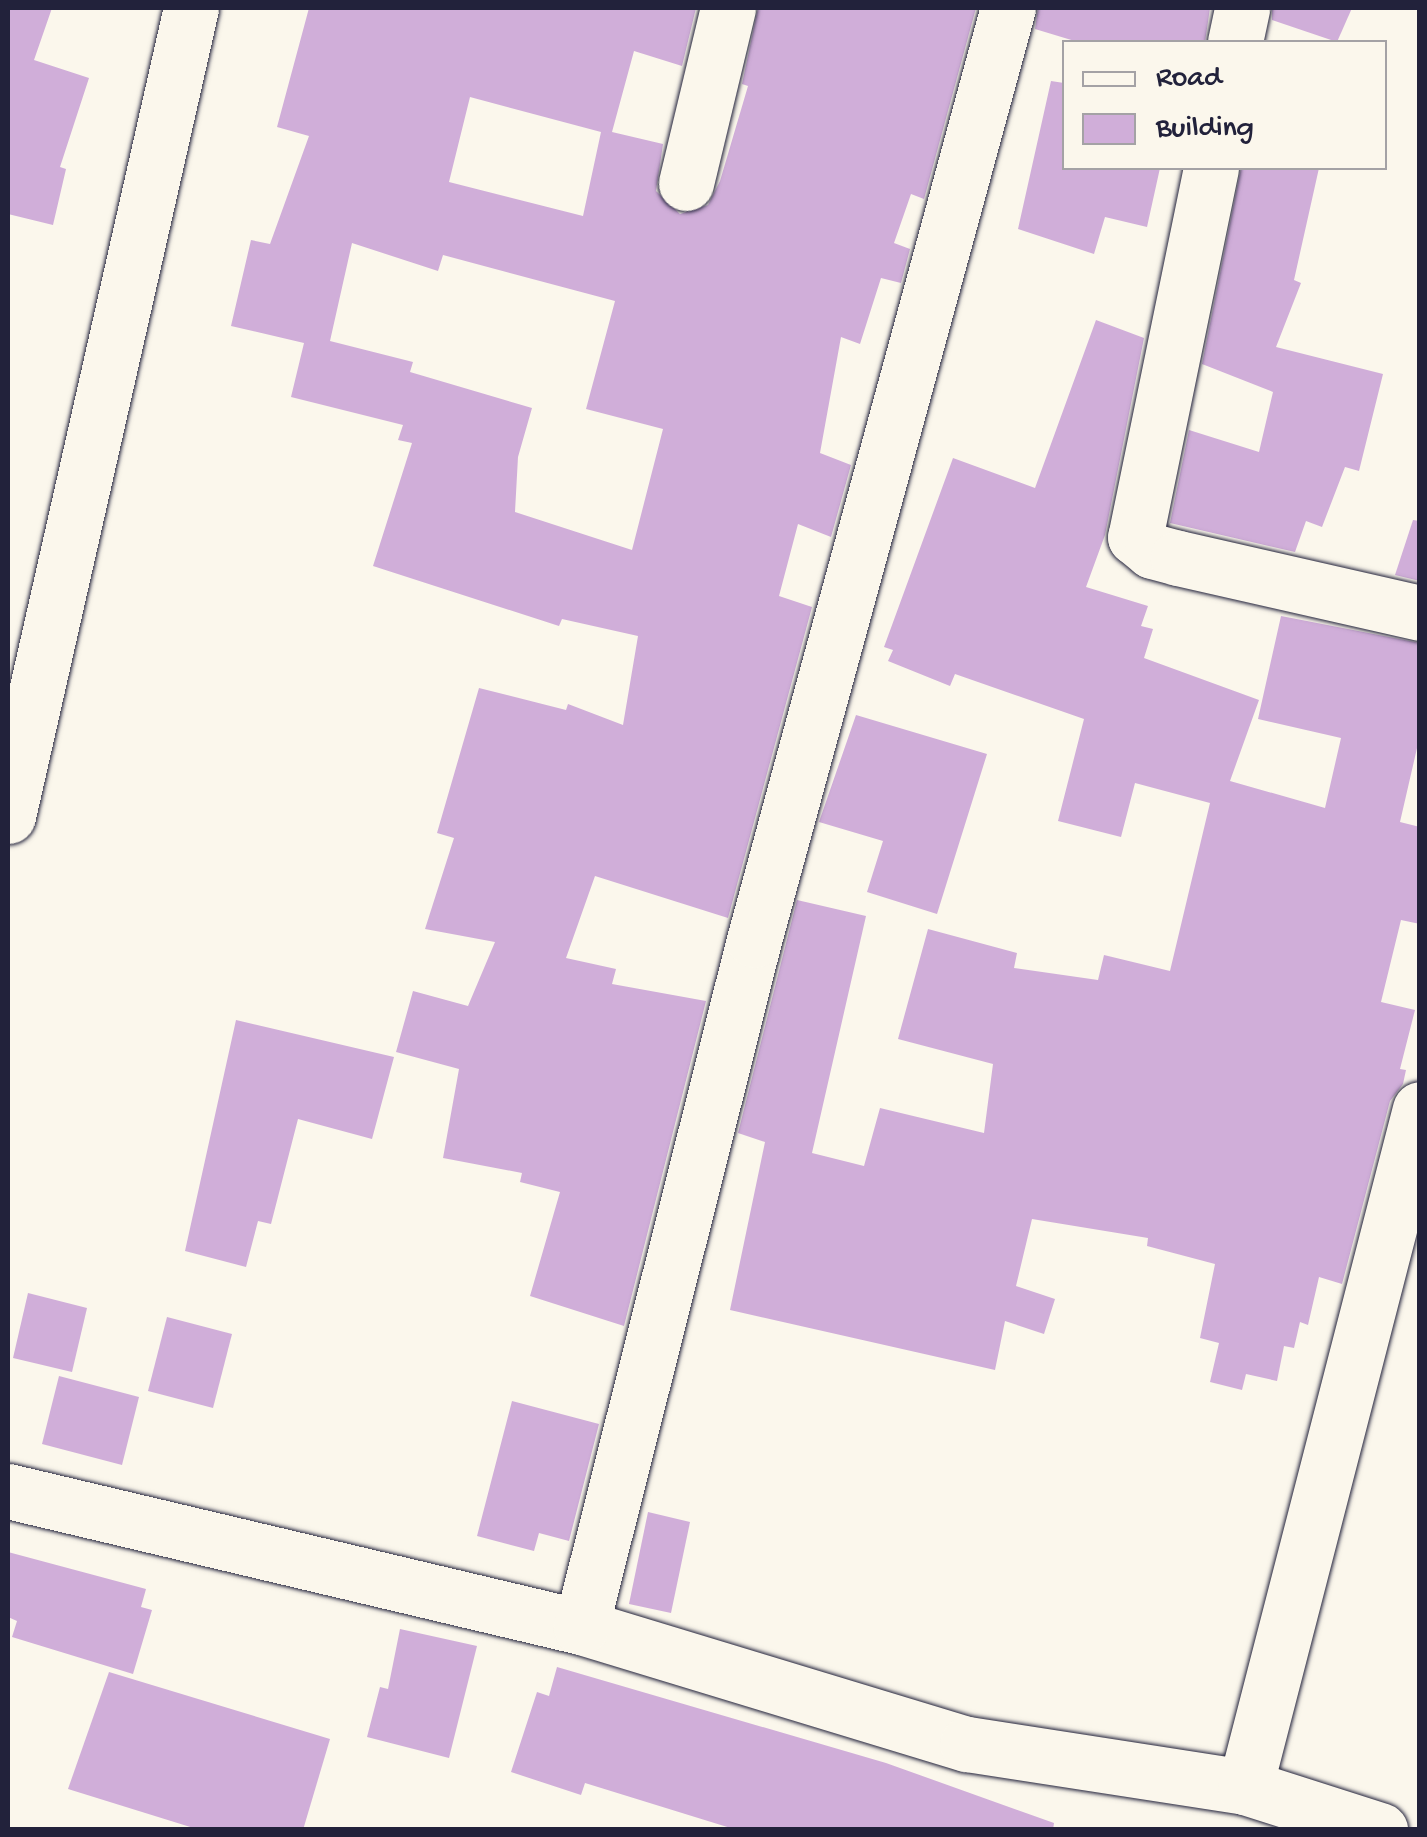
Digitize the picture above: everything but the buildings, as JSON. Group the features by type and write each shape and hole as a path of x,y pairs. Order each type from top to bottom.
{"street":[{"path":"8,816 192,8"},
{"path":"686,183 728,8"},
{"path":"580,1627 754,940 1008,8"},
{"path":"1235,40 1242,8"},
{"path":"1210,170 1135,537 1178,558 1420,613"},
{"path":"1244,1787 1420,1109"},
{"path":"8,1491 580,1627 967,1744 1244,1787 1380,1830"}]}
